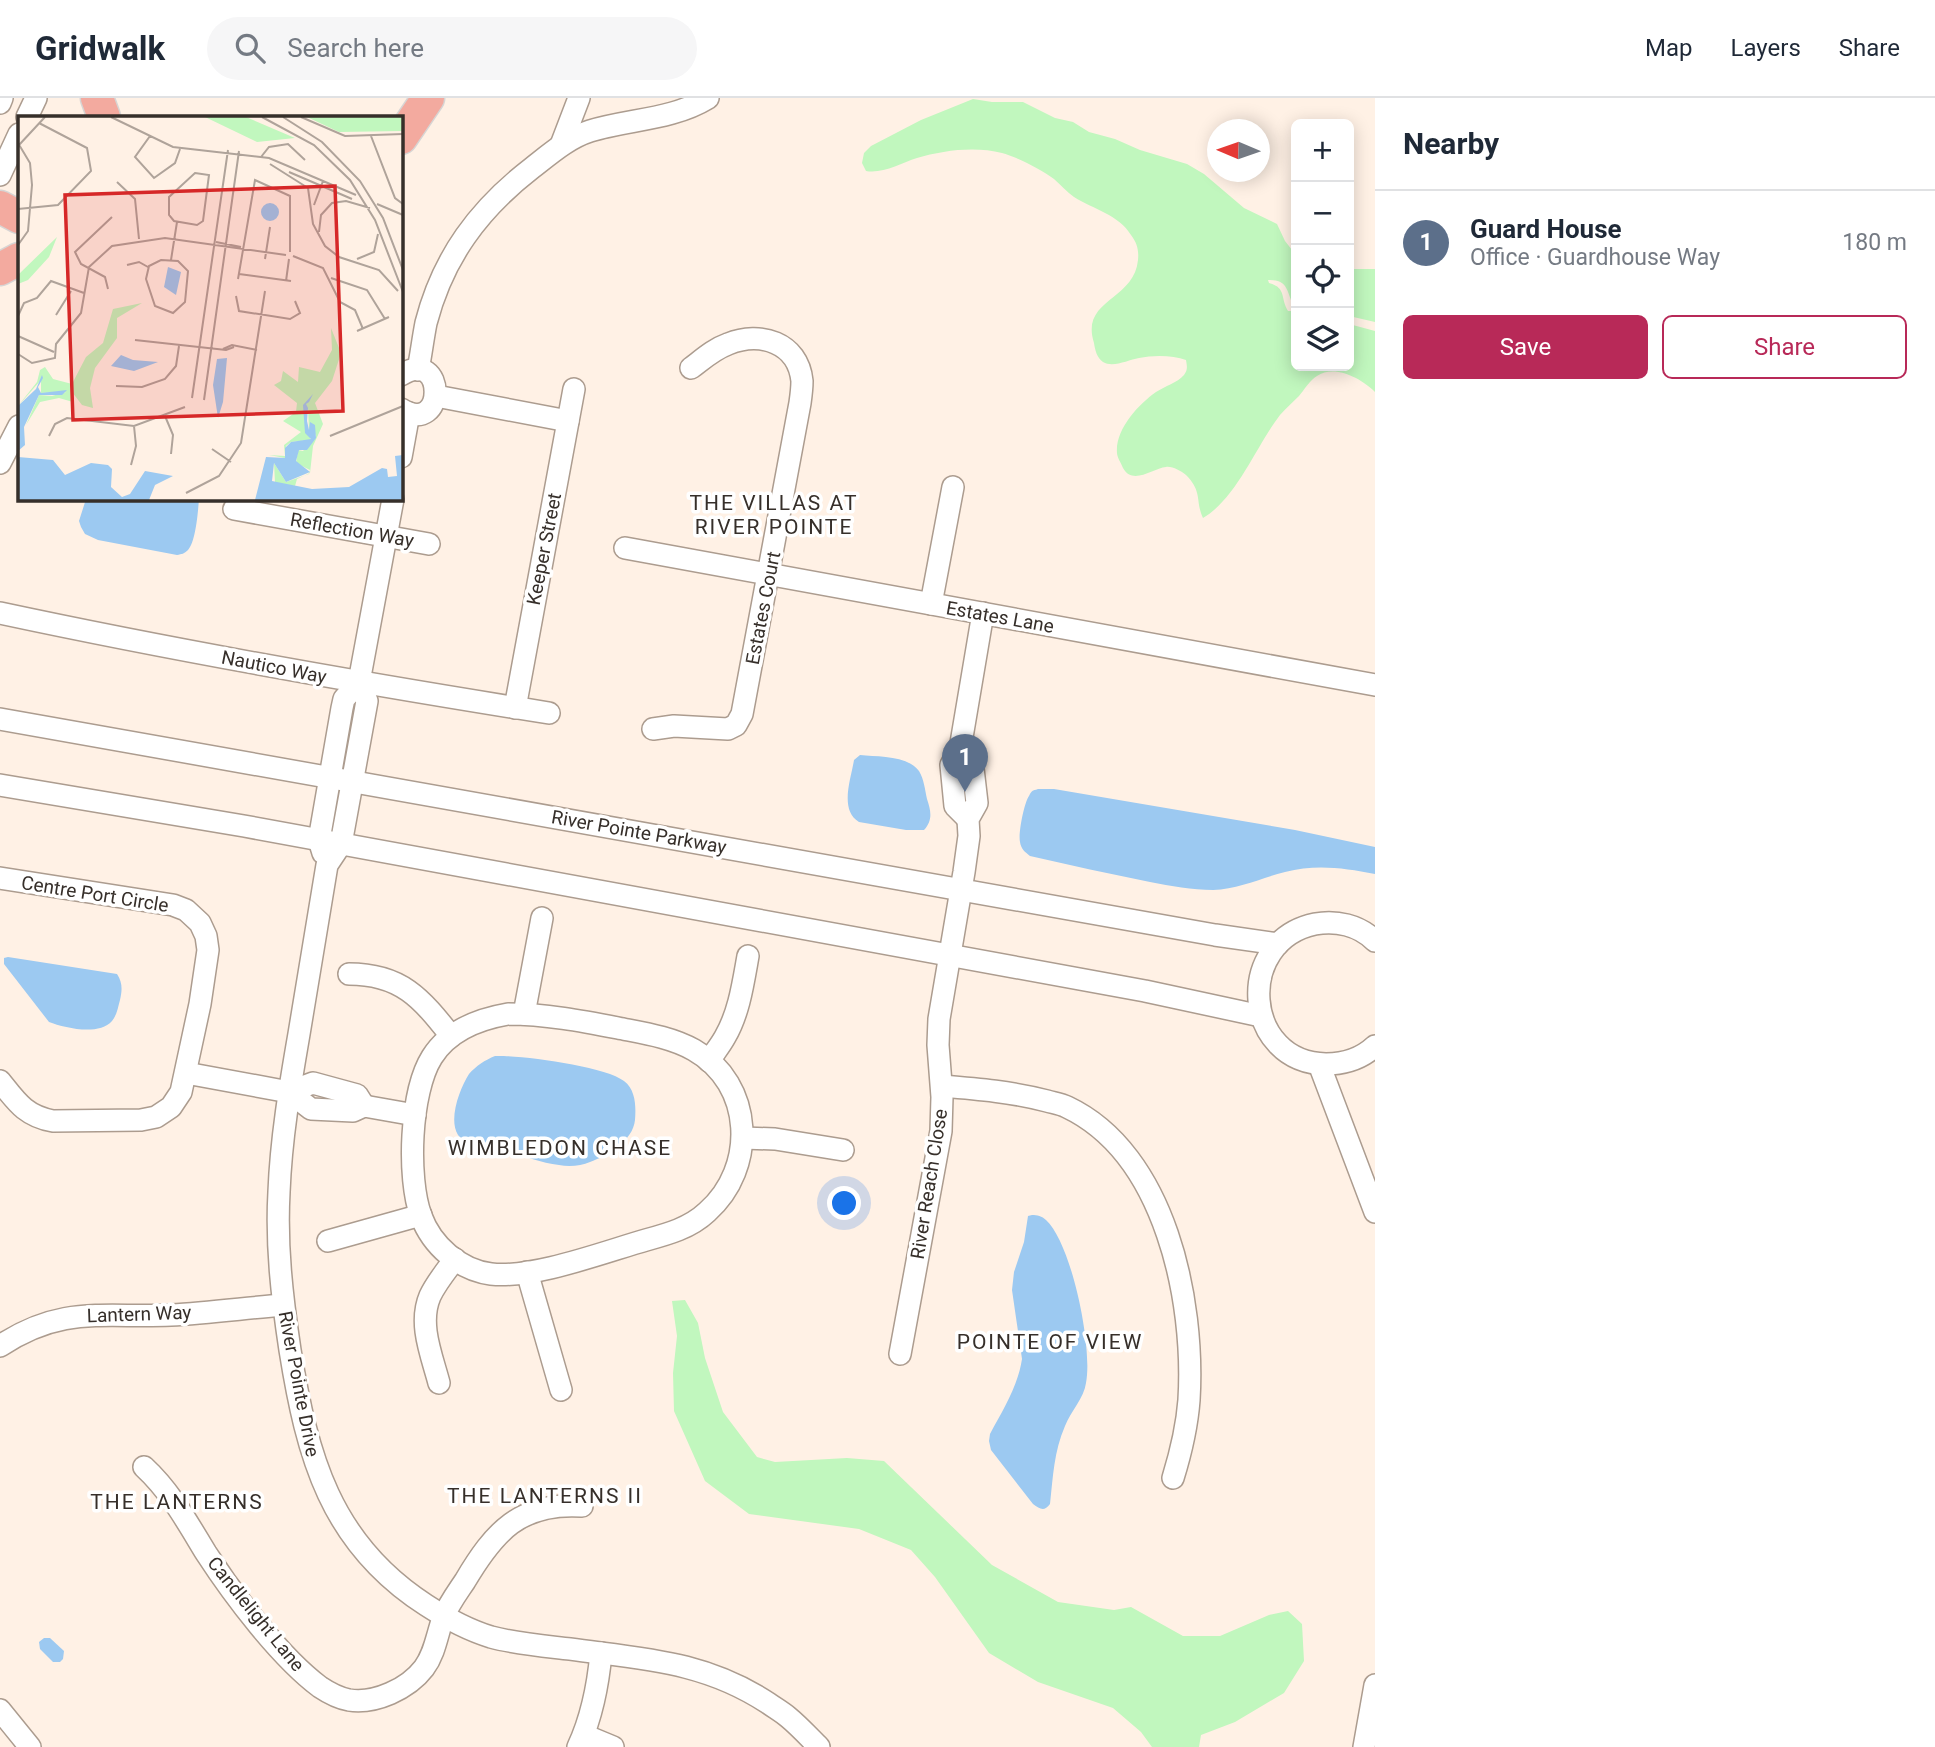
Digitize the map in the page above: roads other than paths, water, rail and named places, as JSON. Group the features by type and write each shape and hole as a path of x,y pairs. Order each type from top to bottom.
{"highway":[{"path":"97,98 104,116"},
{"path":"399,116 410,98"},
{"path":"402,137 428,98"},
{"path":"0,190 18,198"},
{"path":"0,208 18,217"},
{"path":"0,269 18,260"}],"street":[{"path":"0,103 2,98"},
{"path":"27,116 36,98"},
{"path":"561,145 579,98"},
{"path":"402,446 405,411 421,413 436,396 434,382 424,372 409,373 437,289 451,257 465,235 501,194 561,145 591,131 685,110 708,98"},
{"path":"0,175 18,136"},
{"name":"Estates Court","path":"653,729 674,726 728,729 736,725 742,714 800,403 802,382 797,364 783,347 769,339 747,338 727,344 691,368"},
{"name":"Keeper Street","path":"514,708 574,389"},
{"path":"436,396 568,421"},
{"path":"0,463 18,428"},
{"path":"931,604 953,487"},
{"path":"341,844 367,701 359,682 393,500"},
{"name":"Reflection Way","path":"234,509 429,544"},
{"name":"Estates Lane","path":"625,548 1375,685"},
{"name":"Nautico Way","path":"0,613 82,631 359,682 549,713"},
{"name":"River Reach Close","path":"900,1354 941,1130 939,1019 969,836 968,819 977,803 972,760 960,749 983,614"},
{"name":"River Pointe Drive","path":"327,865 319,840 329,777 344,699 359,682"},
{"name":"River Pointe Parkway","path":"0,719 1202,933 1278,944"},
{"path":"0,785 319,840 1145,991 1261,1016"},
{"name":"River Pointe Drive","path":"341,844 327,865 289,1092 278,1193 278,1247 283,1305 293,1368 310,1447 332,1504 359,1545 379,1568 407,1592 467,1628 520,1643 663,1661 695,1668 749,1691 788,1716 819,1747"},
{"name":"Centre Port Circle","path":"0,878 173,905 186,910 200,923 208,950 200,1004 181,1092 171,1107 156,1117 141,1120 42,1119 20,1106 0,1081"},
{"path":"524,1014 542,918"},
{"path":"1375,941 1356,928 1340,923 1307,926 1291,933 1278,944 1265,963 1258,985 1258,1000 1266,1028 1283,1048 1294,1056 1319,1064 1336,1064 1352,1060 1375,1046"},
{"path":"709,1061 734,1017 748,956"},
{"path":"349,974 367,974 398,984 413,994 451,1037"},
{"path":"524,1014 586,1021 678,1042 696,1051 719,1071 735,1098 743,1138 735,1176 725,1194 708,1212 676,1232 527,1272 487,1273 470,1268 437,1244 421,1215 414,1170 415,1115 425,1071 433,1056 451,1037 471,1024 489,1017 524,1014"},
{"path":"1319,1064 1370,1184 1375,1212"},
{"path":"186,1073 289,1092 311,1109 353,1111 364,1106 415,1115"},
{"path":"942,1086 1017,1094 1066,1106 1110,1137 1128,1156 1143,1178 1170,1244 1187,1320 1189,1401 1183,1444 1173,1478"},
{"path":"743,1138 775,1139 843,1150"},
{"path":"328,1241 421,1215"},
{"path":"439,1383 425,1329 425,1313 436,1284 455,1259"},
{"path":"527,1272 561,1390"},
{"name":"Lantern Way","path":"0,1346 38,1325 67,1317 170,1315 283,1305"},
{"name":"Candlelight Lane","path":"144,1467 173,1497 207,1555 273,1641 304,1675 338,1697 350,1700 380,1697 414,1679 432,1653 444,1616 482,1552 494,1537 528,1514 562,1505 582,1507"},
{"path":"601,1653 593,1705 581,1741 613,1747"},
{"path":"1364,1747 1375,1685"},
{"path":"0,1710 30,1747"}],"water":[{"path":"86,500 199,500 191,546 177,555 98,540 85,534 79,521"},
{"path":"860,755 900,759 919,771 930,811 929,823 924,830 906,830 859,822 853,817 849,810 848,794 854,760"},
{"path":"1038,789 1054,789 1295,830 1375,847 1375,874 1308,868 1232,888 1205,890 1150,882 1030,856 1021,844 1021,826 1027,800 1032,792"},
{"path":"4,958 117,974 122,990 114,1019 106,1026 91,1029 49,1022 4,964"},
{"path":"495,1056 523,1057 581,1066 624,1081 631,1089 635,1104 635,1120 630,1135 604,1156 571,1166 542,1162 461,1138 454,1121 462,1087 472,1071"},
{"path":"1028,1216 1046,1220 1055,1232 1072,1273 1083,1322 1087,1367 1083,1394 1061,1435 1054,1464 1050,1504 1044,1509 1033,1504 991,1450 989,1441 1014,1388 1022,1359 1012,1290"},
{"path":"50,1638 64,1651 60,1662 53,1662 40,1649 39,1642"}],"place":[{"name":"Guard House","path":"965,792"}],"district":[{"name":"THE VILLAS AT RIVER POINTE","path":"774,515"},
{"name":"WIMBLEDON CHASE","path":"560,1148"},
{"name":"POINTE OF VIEW","path":"1050,1342"},
{"name":"THE LANTERNS II","path":"545,1496"},
{"name":"THE LANTERNS","path":"177,1502"}]}
